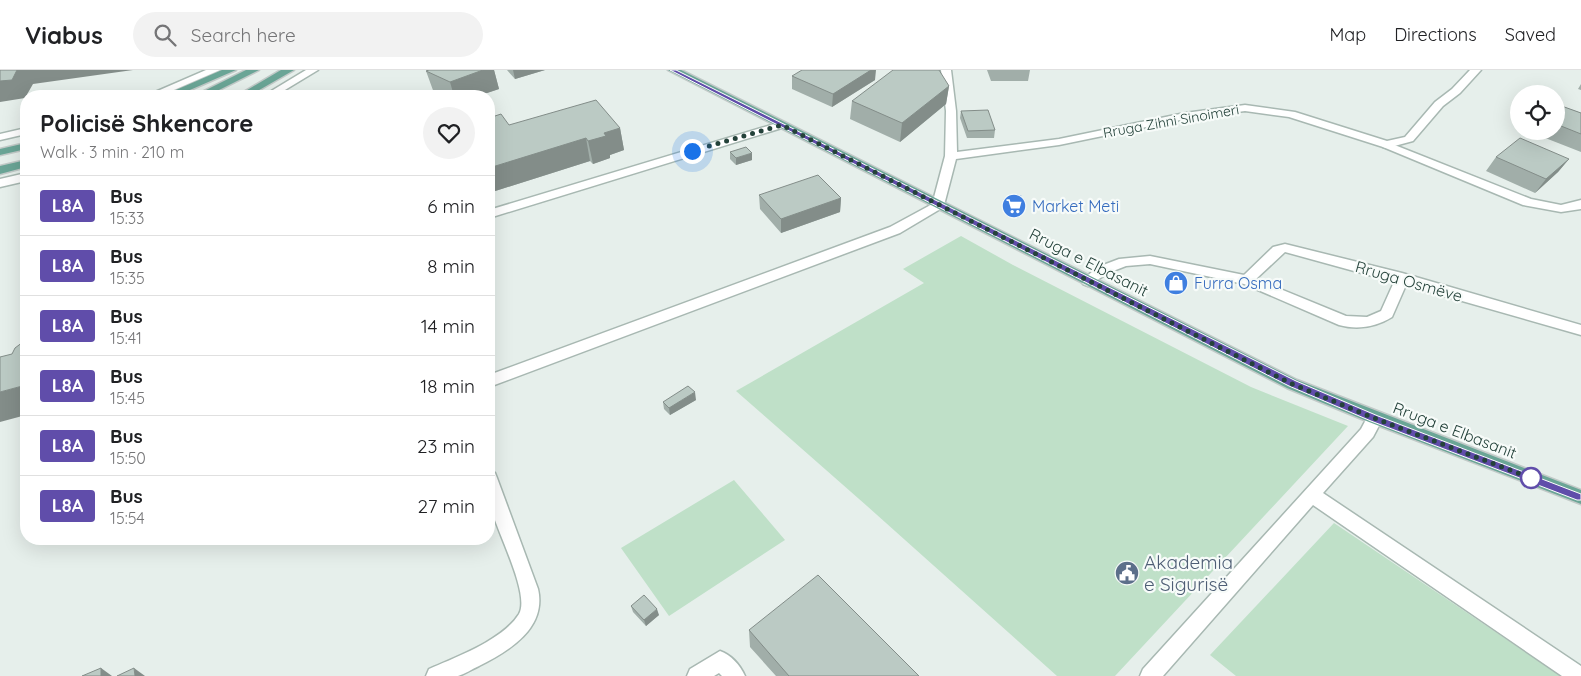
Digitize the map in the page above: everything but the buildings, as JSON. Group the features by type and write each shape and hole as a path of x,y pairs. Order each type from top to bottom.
{"main road":[{"path":"182,90 232,70"},
{"path":"212,90 254,70"},
{"path":"253,90 289,70"},
{"name":"Rruga e Elbasanit","path":"673,70 1292,384 1374,418 1581,497"},
{"path":"0,152 20,147"},
{"path":"0,170 20,165"}],"street":[{"path":"166,90 215,70"},
{"path":"278,90 313,70"},
{"path":"495,379 895,230 927,214 938,205 951,156 951,111 946,70"},
{"path":"1387,145 1409,139 1438,104 1456,91 1476,70"},
{"name":"Rruga Zihni Sinoimeri","path":"951,156 1059,142 1185,116 1245,108 1291,114 1387,145 1526,202 1550,207 1573,208 1581,204"},
{"path":"495,212 782,125"},
{"path":"0,137 20,132"},
{"path":"0,183 20,178"},
{"name":"Rruga Osmëve","path":"1247,280 1278,250 1285,248 1402,278 1581,330"},
{"path":"1088,281 1102,270 1124,262 1150,260 1247,280 1344,322 1358,323 1371,322 1387,314 1402,278"},
{"path":"1150,676 1367,433 1374,418"},
{"path":"1311,494 1579,676"},
{"path":"436,676 490,651 512,636 525,619 531,605 529,589 495,495"},
{"path":"697,676 720,660 735,676"}],"green space":[{"path":"961,236 1013,265 1251,387 1348,426 1115,676 1057,676 736,391 924,283 903,269"},
{"path":"734,480 785,540 669,616 621,548"},
{"path":"1334,523 1561,676 1236,676 1210,655"}],"bus line":[{"name":"L8A","path":"673,70 1292,384 1374,418 1581,497"}],"place":[{"name":"Market Meti","path":"1014,206"},
{"name":"Furra Osma","path":"1176,283"},
{"name":"Akademia e Sigurisë","path":"1127,573"}],"route":[{"path":"692,151 782,125 1292,384 1374,418 1536,480 1531,478"}]}
